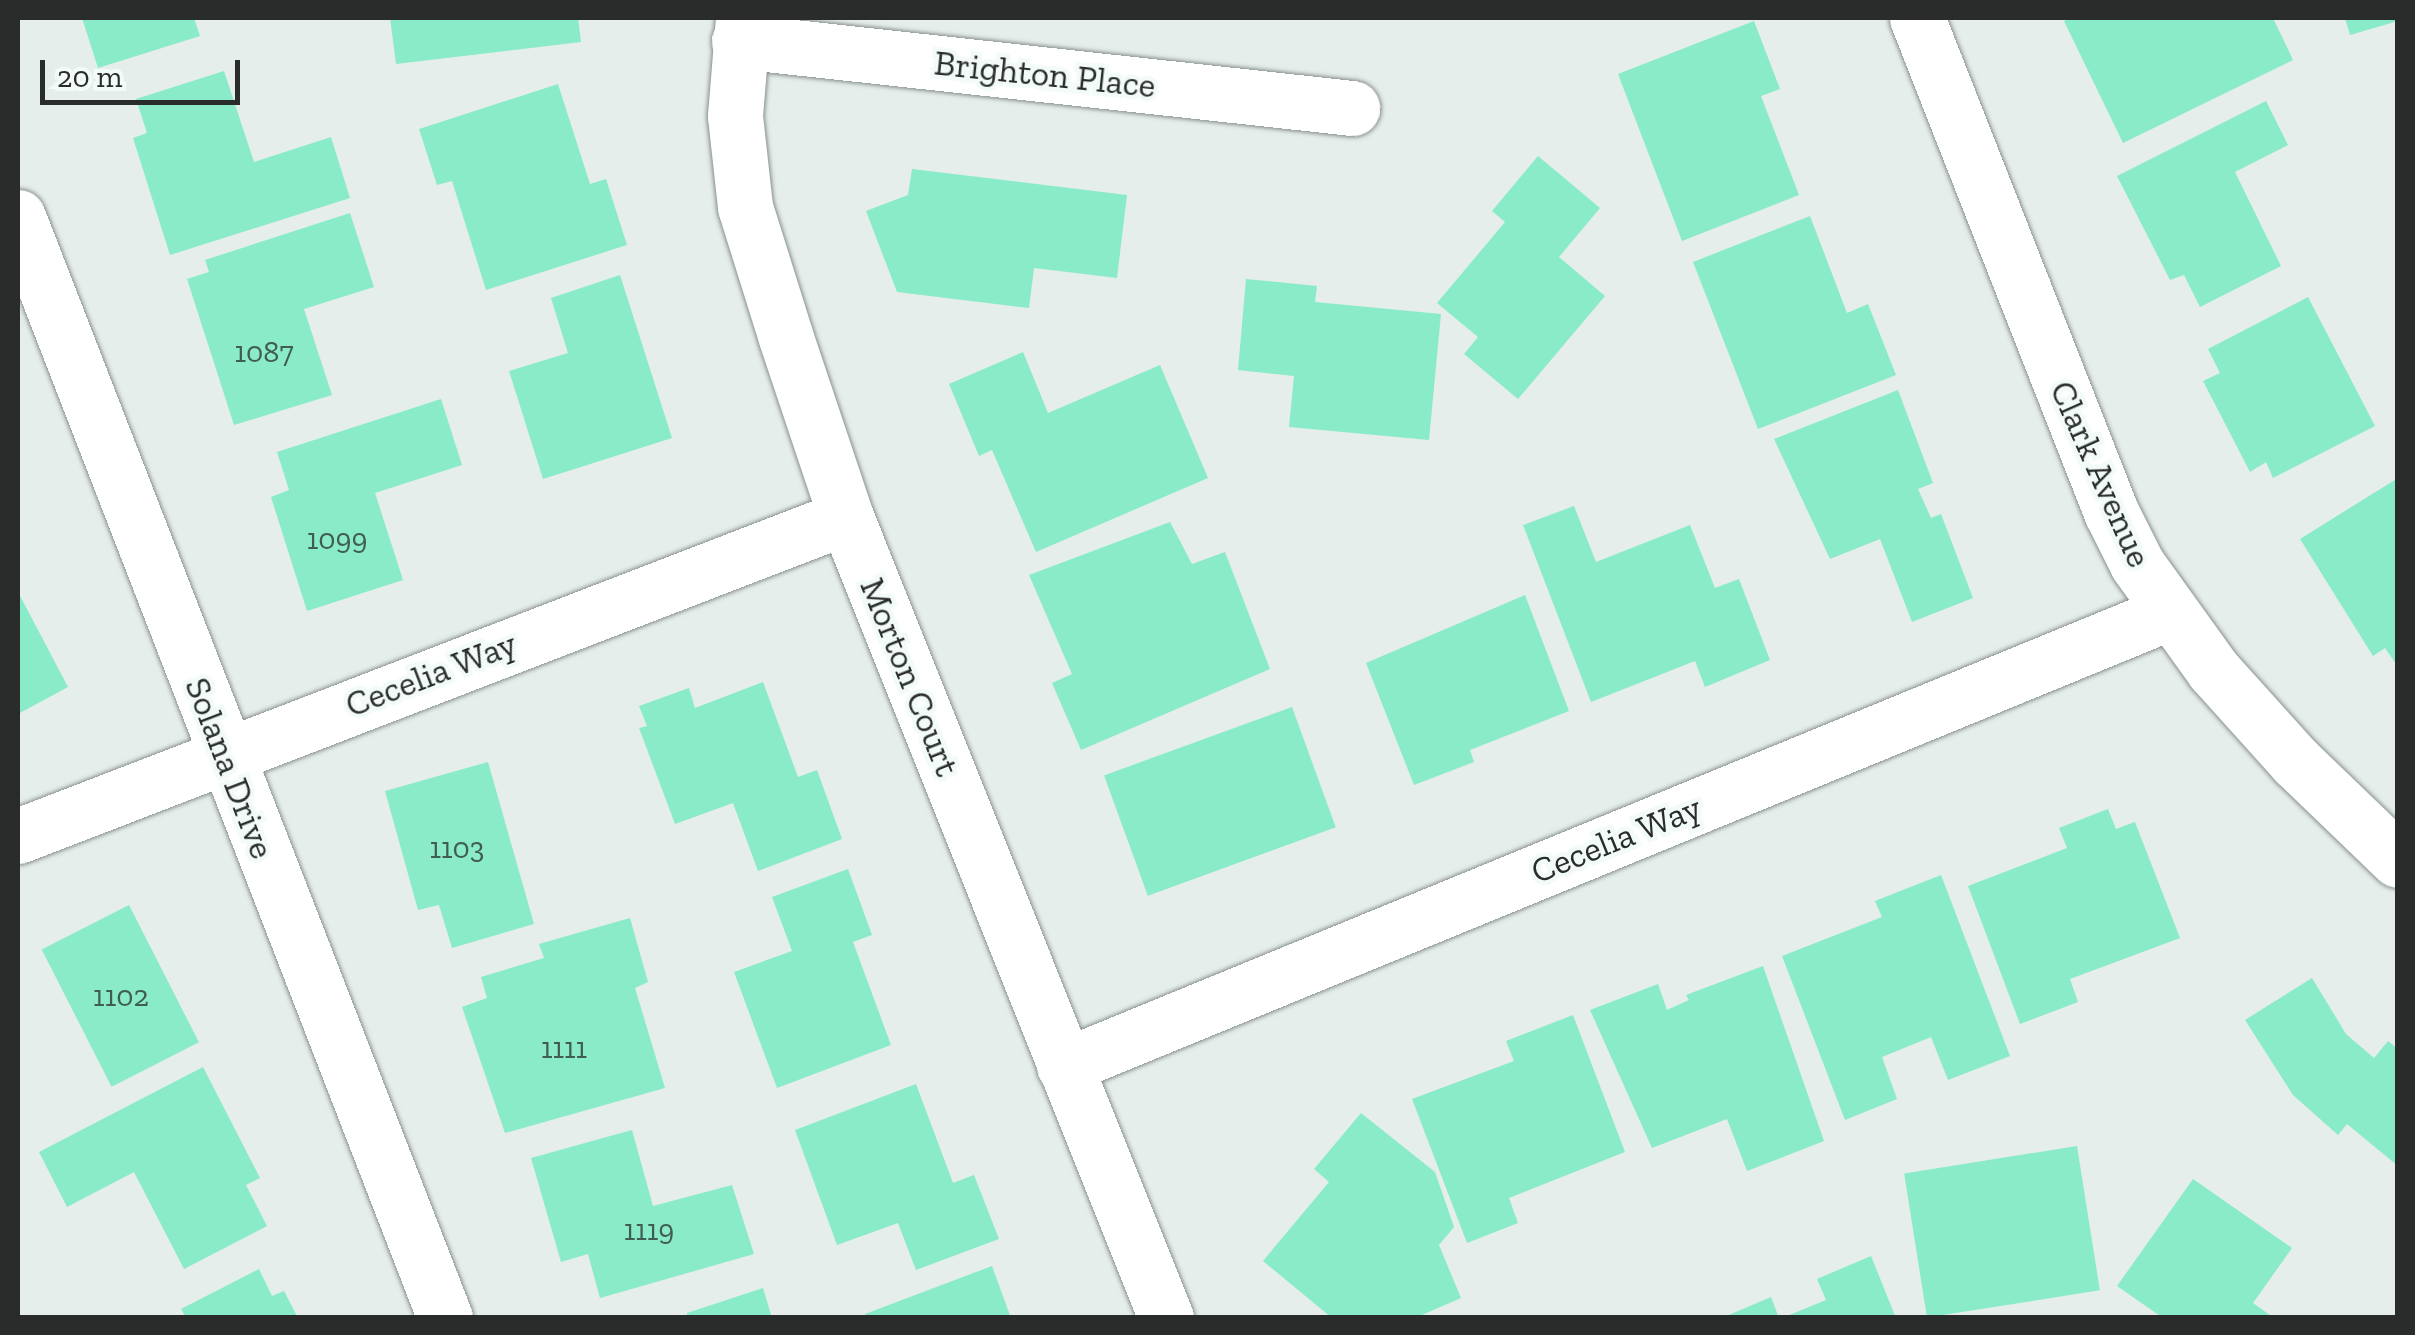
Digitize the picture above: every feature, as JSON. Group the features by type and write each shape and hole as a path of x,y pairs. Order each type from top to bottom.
{"street":[{"name":"Clark Avenue","path":"1917,18 2110,512 2168,614 2296,762 2398,860"},
{"name":"Brighton Place","path":"741,29 1352,108"},
{"name":"Morton Court","path":"741,29 735,116 745,207 846,516 1166,1318"},
{"name":"Solana Drive","path":"18,217 445,1318"},
{"name":"Cecelia Way","path":"18,836 223,752 846,516"},
{"name":"Cecelia Way","path":"1064,1066 2168,614"}],"building":[{"path":"82,18 194,18 200,36 98,68"},
{"path":"390,18 578,18 581,42 396,64"},
{"path":"2273,18 2293,60 2123,143 2064,21"},
{"path":"2345,18 2398,18 2398,21 2350,35"},
{"path":"1754,21 1780,89 1761,96 1799,195 1682,241 1618,74"},
{"path":"224,71 254,162 331,137 350,198 170,255 133,138 147,133 136,99"},
{"path":"558,84 590,184 606,179 627,245 486,290 452,181 437,185 419,129"},
{"path":"2266,101 2288,145 2235,172 2281,266 2200,307 2184,275 2170,280 2117,176"},
{"path":"1538,156 1600,208 1559,257 1605,296 1518,399 1464,354 1478,337 1437,303 1505,222 1492,211"},
{"path":"912,169 1127,195 1117,278 1034,268 1029,308 897,292 866,211 908,195"},
{"path":"350,213 374,287 304,309 332,395 234,425 187,279 209,272 205,260"},
{"path":"1810,216 1847,313 1868,304 1896,375 1758,429 1693,262"},
{"path":"620,275 672,438 543,479 509,371 568,353 551,298"},
{"path":"1246,279 1317,286 1315,302 1441,314 1429,440 1289,427 1294,376 1238,370"},
{"path":"2308,297 2375,426 2273,478 2266,462 2250,472 2203,381 2220,373 2208,349"},
{"path":"1023,352 1048,413 1160,365 1208,478 1036,552 992,450 979,456 949,384"},
{"path":"1898,390 1933,483 1918,489 1931,518 1941,514 1973,598 1912,622 1880,539 1830,559 1774,439"},
{"path":"441,399 462,465 375,493 403,580 307,611 271,497 289,490 277,452"},
{"path":"2398,478 2398,667 2385,648 2373,656 2300,539"},
{"path":"1574,506 1596,562 1690,525 1715,588 1739,579 1770,660 1705,687 1695,661 1591,702 1523,525"},
{"path":"1170,522 1192,564 1225,552 1270,669 1081,750 1052,683 1072,674 1029,575"},
{"path":"18,592 68,687 18,714"},
{"path":"1525,595 1569,711 1470,750 1474,762 1414,785 1366,663"},
{"path":"763,682 798,777 817,770 842,839 758,871 733,803 675,824 639,728 647,726 639,706 689,688 695,708"},
{"path":"1292,707 1336,827 1148,896 1104,775"},
{"path":"488,762 534,924 452,948 439,905 418,910 385,791"},
{"path":"2108,809 2116,829 2135,822 2180,938 2070,979 2078,1002 2020,1024 1968,886 2067,848 2059,828"},
{"path":"848,869 872,935 853,942 891,1045 777,1088 734,972 792,951 772,897"},
{"path":"1941,875 2010,1056 1948,1080 1931,1037 1882,1057 1897,1099 1845,1120 1782,956 1882,917 1875,901"},
{"path":"129,905 199,1042 112,1087 42,949"},
{"path":"630,918 648,982 635,988 665,1088 505,1133 462,1007 487,998 481,977 544,958 539,944"},
{"path":"1763,966 1824,1141 1747,1171 1727,1119 1652,1148 1590,1010 1658,984 1667,1010 1689,1000 1686,995"},
{"path":"2312,978 2346,1034 2374,1058 2388,1041 2398,1049 2398,1166 2347,1124 2338,1135 2293,1095 2245,1020"},
{"path":"1573,1015 1625,1152 1509,1198 1518,1223 1467,1243 1412,1099 1514,1061 1506,1041"},
{"path":"203,1067 260,1178 246,1185 267,1226 184,1269 134,1172 67,1207 39,1152"},
{"path":"916,1084 953,1183 974,1175 999,1239 916,1270 898,1223 837,1245 795,1130"},
{"path":"1361,1113 1435,1172 1454,1227 1439,1245 1461,1298 1415,1318 1332,1318 1263,1261 1329,1182 1314,1169"},
{"path":"632,1130 653,1206 732,1185 754,1254 600,1298 588,1254 561,1262 531,1158"},
{"path":"2077,1146 2100,1290 1927,1318 1904,1173"},
{"path":"2193,1179 2292,1248 2253,1303 2274,1318 2163,1318 2117,1286"},
{"path":"1871,1256 1896,1318 1782,1318 1826,1300 1817,1279"},
{"path":"992,1266 1011,1318 866,1318 865,1314"},
{"path":"259,1269 272,1296 284,1291 298,1318 186,1318 181,1309"},
{"path":"763,1288 772,1318 688,1318 687,1313"},
{"path":"1771,1297 1779,1318 1724,1318 1724,1317"}]}
